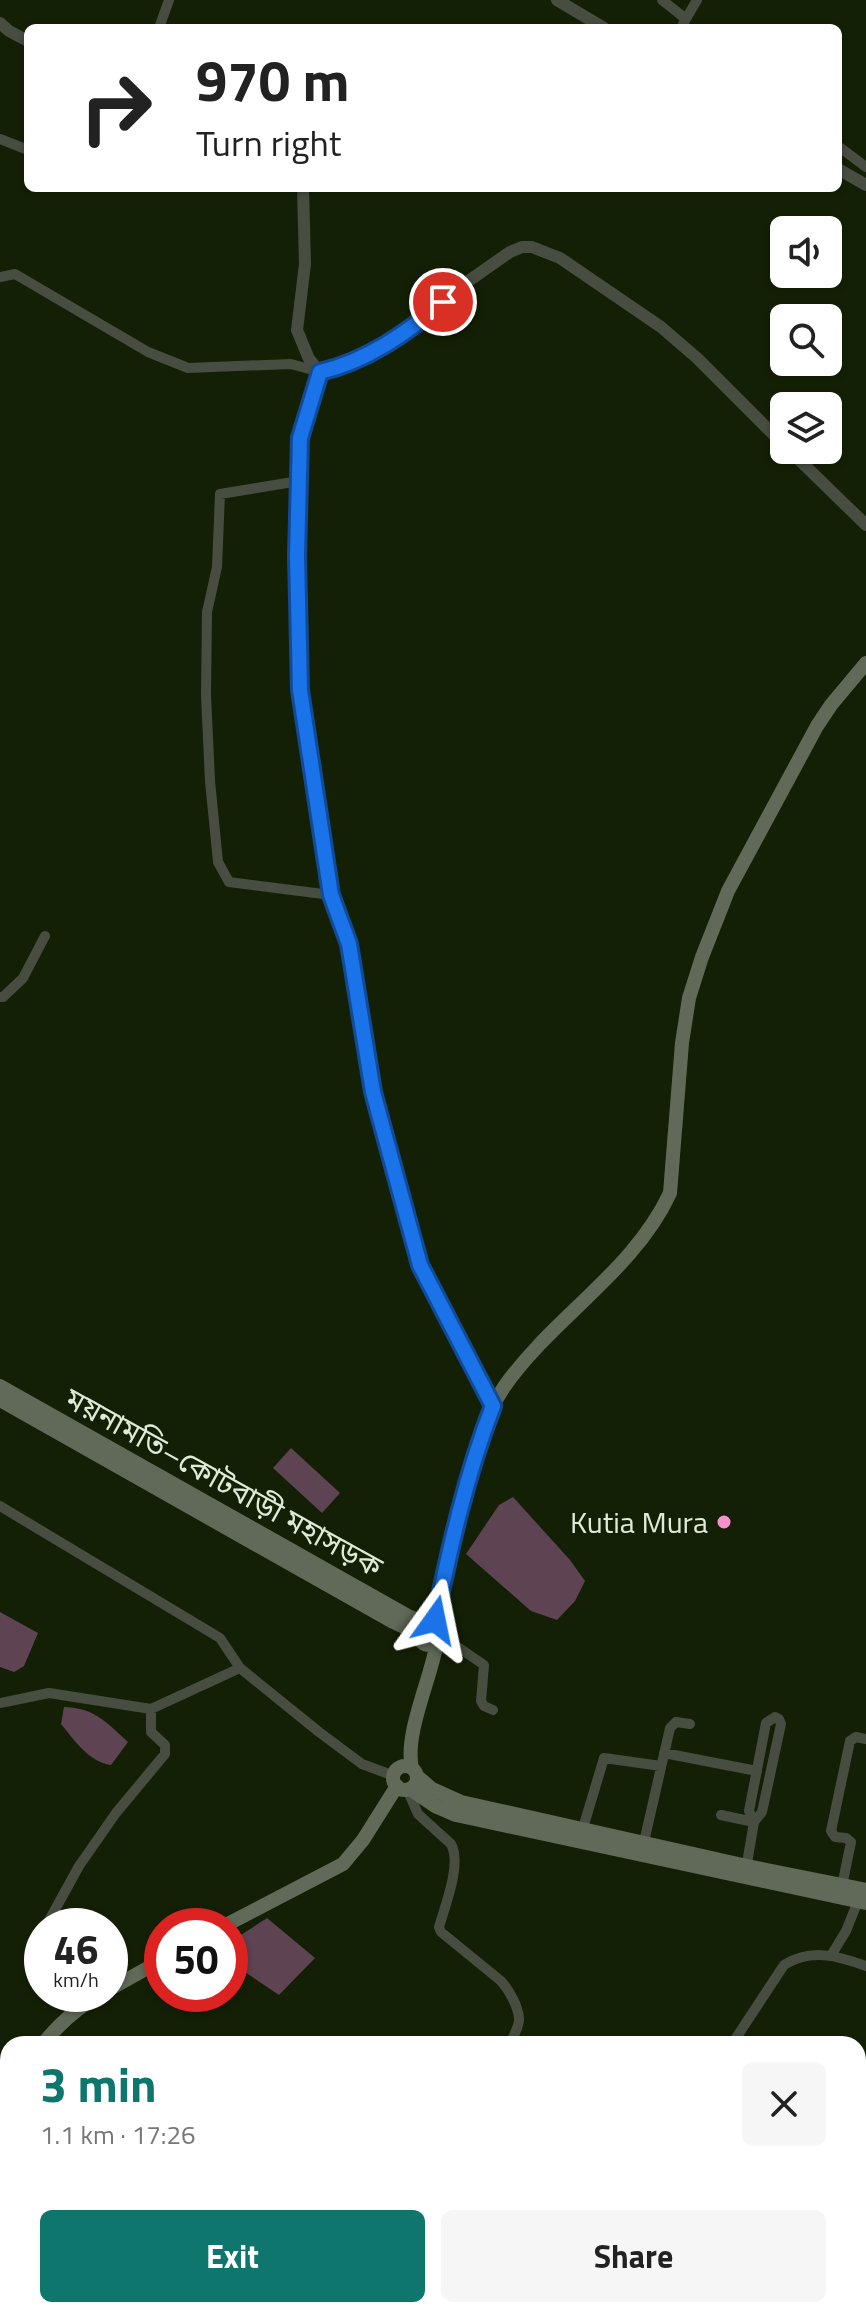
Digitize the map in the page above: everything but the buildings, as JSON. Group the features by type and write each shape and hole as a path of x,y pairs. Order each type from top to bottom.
{"main road":[{"path":"248,1913 343,1864 406,1779 430,1633 464,1490 493,1406 542,1340 642,1241 663,1209 670,1193 682,1043 689,998 702,957 728,891 787,779 831,705 866,663"},
{"name":"ময়নামতি–কোটবাড়ী মহাসড়ক","path":"0,1386 56,1425"},
{"name":"ময়নামতি–কোটবাড়ী মহাসড়ক","path":"0,1400 215,1506 410,1617 430,1633"},
{"path":"406,1779 461,1802 644,1842 746,1872 842,1886 863,1898"},
{"path":"406,1779 435,1806 456,1815 863,1898"},
{"path":"49,2036 74,2012"}],"street":[{"path":"160,24 169,0"},
{"path":"557,0 597,24"},
{"path":"662,0 685,24 697,0"},
{"path":"0,23 24,39"},
{"path":"0,139 24,148"},
{"path":"842,149 866,167"},
{"path":"842,171 866,185"},
{"path":"303,192 305,264 297,330 309,359 320,372"},
{"path":"0,277 15,274 148,352 188,368 291,364 320,372 343,365 382,346 414,326 467,282 510,252 532,247 560,258 661,327 697,358 770,431"},
{"path":"320,372 300,438 297,556 300,690 331,895 349,944 373,1092 420,1265 493,1406"},
{"path":"803,464 866,525"},
{"path":"299,481 220,494 217,567 207,612 206,695 210,781 218,862 229,882 331,895"},
{"path":"0,997 23,978 45,936"},
{"path":"0,1506 220,1638 240,1668 319,1732 362,1764 406,1779 418,1814 454,1850 451,1887 439,1927 441,1932 507,1988 519,2016 513,2036"},
{"path":"430,1633 481,1661 484,1668 481,1701 493,1710"},
{"path":"0,1703 49,1693 151,1709 240,1668"},
{"path":"56,1908 79,1866 116,1813 165,1754 165,1745 151,1732 151,1709"},
{"path":"746,1872 754,1822 762,1812 781,1724 775,1717 766,1723 749,1811 754,1822"},
{"path":"644,1842 672,1724 690,1724"},
{"path":"842,1886 851,1842 835,1837 831,1831 850,1741 856,1737 866,1739"},
{"path":"664,1753 757,1771"},
{"path":"583,1828 604,1758 661,1766"},
{"path":"721,1815 754,1822"},
{"path":"832,1954 863,1898"},
{"path":"737,2036 784,1965 797,1957 832,1954 866,1966"}],"shaded area":[{"path":"291,1448 340,1493 322,1513 273,1468"},
{"path":"513,1497 585,1581 575,1601 557,1620 531,1611 466,1554 499,1505"},
{"path":"0,1612 38,1633 24,1666 14,1672 0,1667"},
{"path":"64,1707 92,1713 128,1742 111,1765 89,1755 61,1724"},
{"path":"267,1918 315,1958 279,1995 248,1974 248,1930"}],"place":[{"name":"Kutia Mura","path":"724,1522"}],"route":[{"path":"435,1620 464,1490 493,1406 420,1265 373,1092 349,944 331,895 300,690 297,556 300,438 320,372 343,365 382,346 414,326 443,302"}]}
